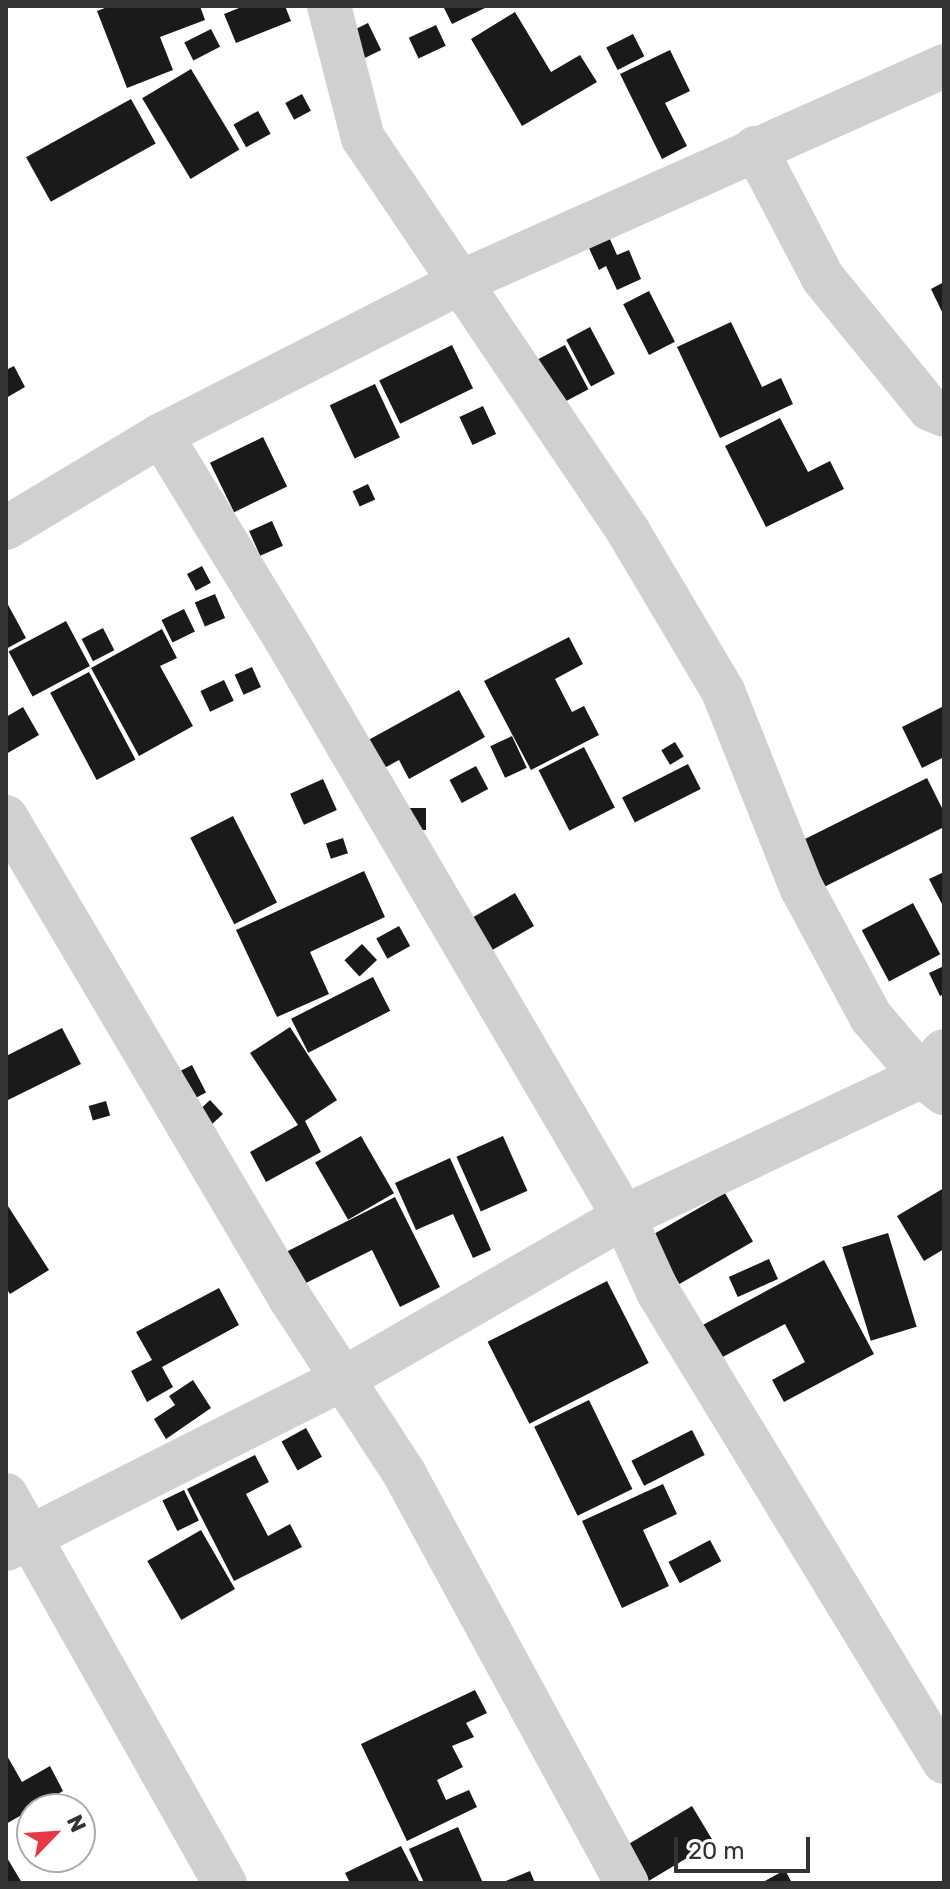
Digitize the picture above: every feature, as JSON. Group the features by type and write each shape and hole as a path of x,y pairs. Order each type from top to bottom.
{"street":[{"path":"19,1543 343,1379 624,1217 937,1073 871,1017 801,887 723,691 628,531 463,281 363,138 329,6"},
{"path":"6,528 161,435 463,281 944,66"},
{"path":"755,148 823,278 930,409 944,415"},
{"path":"161,435 292,650 624,1217 658,1292 944,1762"},
{"path":"6,817 179,1112 404,1473 627,1883"},
{"path":"6,1495 19,1543 225,1883"}],"building":[{"path":"110,6 200,6 205,20 160,37 173,70 127,88 97,11"},
{"path":"244,6 285,6 291,21 236,43 224,14"},
{"path":"443,6 489,6 452,24"},
{"path":"515,12 551,72 580,55 597,82 522,126 471,39"},
{"path":"368,23 381,50 362,59 349,32"},
{"path":"436,25 446,46 419,59 409,38"},
{"path":"211,29 220,47 193,60 184,43"},
{"path":"633,34 644,56 618,70 606,48"},
{"path":"670,50 690,91 665,103 687,146 662,159 620,74"},
{"path":"191,69 239,150 191,179 142,98"},
{"path":"302,94 311,111 294,120 285,103"},
{"path":"131,99 156,144 51,202 26,157"},
{"path":"258,111 271,134 246,147 234,125"},
{"path":"609,237 617,255 629,250 641,279 617,290 606,266 599,270 588,246"},
{"path":"944,282 944,316 931,289"},
{"path":"649,291 675,342 649,355 623,304"},
{"path":"731,322 762,387 781,378 793,404 720,438 677,347"},
{"path":"590,327 615,374 591,386 566,340"},
{"path":"452,345 473,388 400,424 379,381"},
{"path":"565,345 588,389 555,407 531,363"},
{"path":"14,366 25,387 6,398 6,370"},
{"path":"375,384 400,437 355,459 330,405"},
{"path":"483,406 496,434 473,445 459,417"},
{"path":"780,418 808,472 830,461 844,489 766,527 725,446"},
{"path":"263,437 287,486 234,512 210,463"},
{"path":"368,484 375,499 360,507 353,491"},
{"path":"272,521 283,546 260,556 249,531"},
{"path":"202,566 211,583 196,591 187,574"},
{"path":"215,594 225,618 205,627 195,603"},
{"path":"6,601 26,638 6,649"},
{"path":"184,609 195,631 172,642 162,620"},
{"path":"66,621 90,666 33,697 9,652"},
{"path":"103,628 114,650 93,661 82,639"},
{"path":"162,629 177,658 160,666 193,726 139,756 91,668"},
{"path":"569,637 583,664 555,679 572,712 584,706 599,735 531,770 484,681"},
{"path":"252,667 261,687 244,695 235,675"},
{"path":"89,672 135,759 97,780 50,693"},
{"path":"224,680 234,701 210,712 200,691"},
{"path":"459,690 485,737 409,779 399,760 379,771 363,743"},
{"path":"944,706 944,757 922,768 902,727"},
{"path":"23,707 39,735 6,754 6,717"},
{"path":"512,736 527,768 505,778 490,746"},
{"path":"675,742 684,757 670,765 661,750"},
{"path":"584,747 615,808 569,831 539,770"},
{"path":"688,764 701,789 635,823 622,798"},
{"path":"476,766 488,789 462,803 450,780"},
{"path":"927,778 944,812 944,827 816,891 793,845"},
{"path":"323,779 337,810 304,825 290,794"},
{"path":"405,808 426,808 426,830 405,830"},
{"path":"233,816 277,902 234,924 190,838"},
{"path":"343,838 348,853 331,859 326,844"},
{"path":"364,871 385,917 310,952 329,994 277,1017 236,930"},
{"path":"944,872 944,908 929,879"},
{"path":"515,893 534,926 489,952 470,919"},
{"path":"913,903 940,954 889,981 862,930"},
{"path":"399,926 410,946 387,959 376,939"},
{"path":"362,944 377,960 359,976 344,960"},
{"path":"944,966 944,994 940,996 929,973"},
{"path":"373,977 390,1011 308,1053 291,1019"},
{"path":"290,1027 337,1100 305,1121 321,1152 266,1182 250,1152 298,1125 250,1053"},
{"path":"62,1028 81,1064 6,1101 6,1056"},
{"path":"192,1065 206,1093 182,1105 168,1077"},
{"path":"210,1100 223,1114 203,1132 190,1118"},
{"path":"106,1101 110,1115 93,1120 89,1106"},
{"path":"361,1136 394,1193 348,1220 315,1162"},
{"path":"503,1136 527,1191 481,1212 456,1157"},
{"path":"450,1158 491,1250 473,1258 453,1214 416,1230 395,1183"},
{"path":"944,1188 944,1249 924,1261 897,1216"},
{"path":"725,1193 753,1241 679,1284 651,1236"},
{"path":"395,1197 440,1287 400,1307 372,1250 294,1289 278,1256"},
{"path":"6,1203 49,1270 10,1294 6,1288"},
{"path":"888,1233 917,1327 871,1341 842,1247"},
{"path":"769,1259 778,1279 738,1297 729,1277"},
{"path":"824,1260 874,1354 784,1402 772,1380 805,1362 785,1324 717,1360 699,1327"},
{"path":"607,1281 649,1363 529,1424 488,1342"},
{"path":"219,1288 239,1325 162,1367 173,1387 147,1402 131,1371 152,1360 136,1332"},
{"path":"193,1380 211,1408 166,1439 154,1419 175,1405 169,1396"},
{"path":"589,1400 632,1489 578,1516 534,1427"},
{"path":"306,1428 322,1457 298,1470 282,1442"},
{"path":"692,1430 705,1455 644,1486 631,1461"},
{"path":"255,1455 269,1482 246,1494 268,1536 290,1524 302,1547 234,1581 187,1489"},
{"path":"663,1484 677,1514 643,1530 669,1586 622,1608 582,1521"},
{"path":"184,1490 199,1521 177,1531 162,1501"},
{"path":"201,1530 235,1589 181,1620 147,1561"},
{"path":"710,1540 721,1561 680,1583 669,1562"},
{"path":"475,1690 487,1713 466,1723 474,1737 452,1746 463,1767 437,1780 446,1800 469,1790 477,1807 407,1841 361,1744"},
{"path":"6,1754 22,1782 50,1766 63,1791 16,1793 16,1818 6,1824"},
{"path":"692,1806 714,1842 645,1883 636,1883 617,1851"},
{"path":"458,1827 483,1883 424,1883 409,1849"},
{"path":"401,1846 420,1883 350,1883 345,1873"},
{"path":"6,1856 22,1883 6,1883"},
{"path":"785,1870 792,1883 761,1883"},
{"path":"530,1871 535,1883 501,1883"}]}
